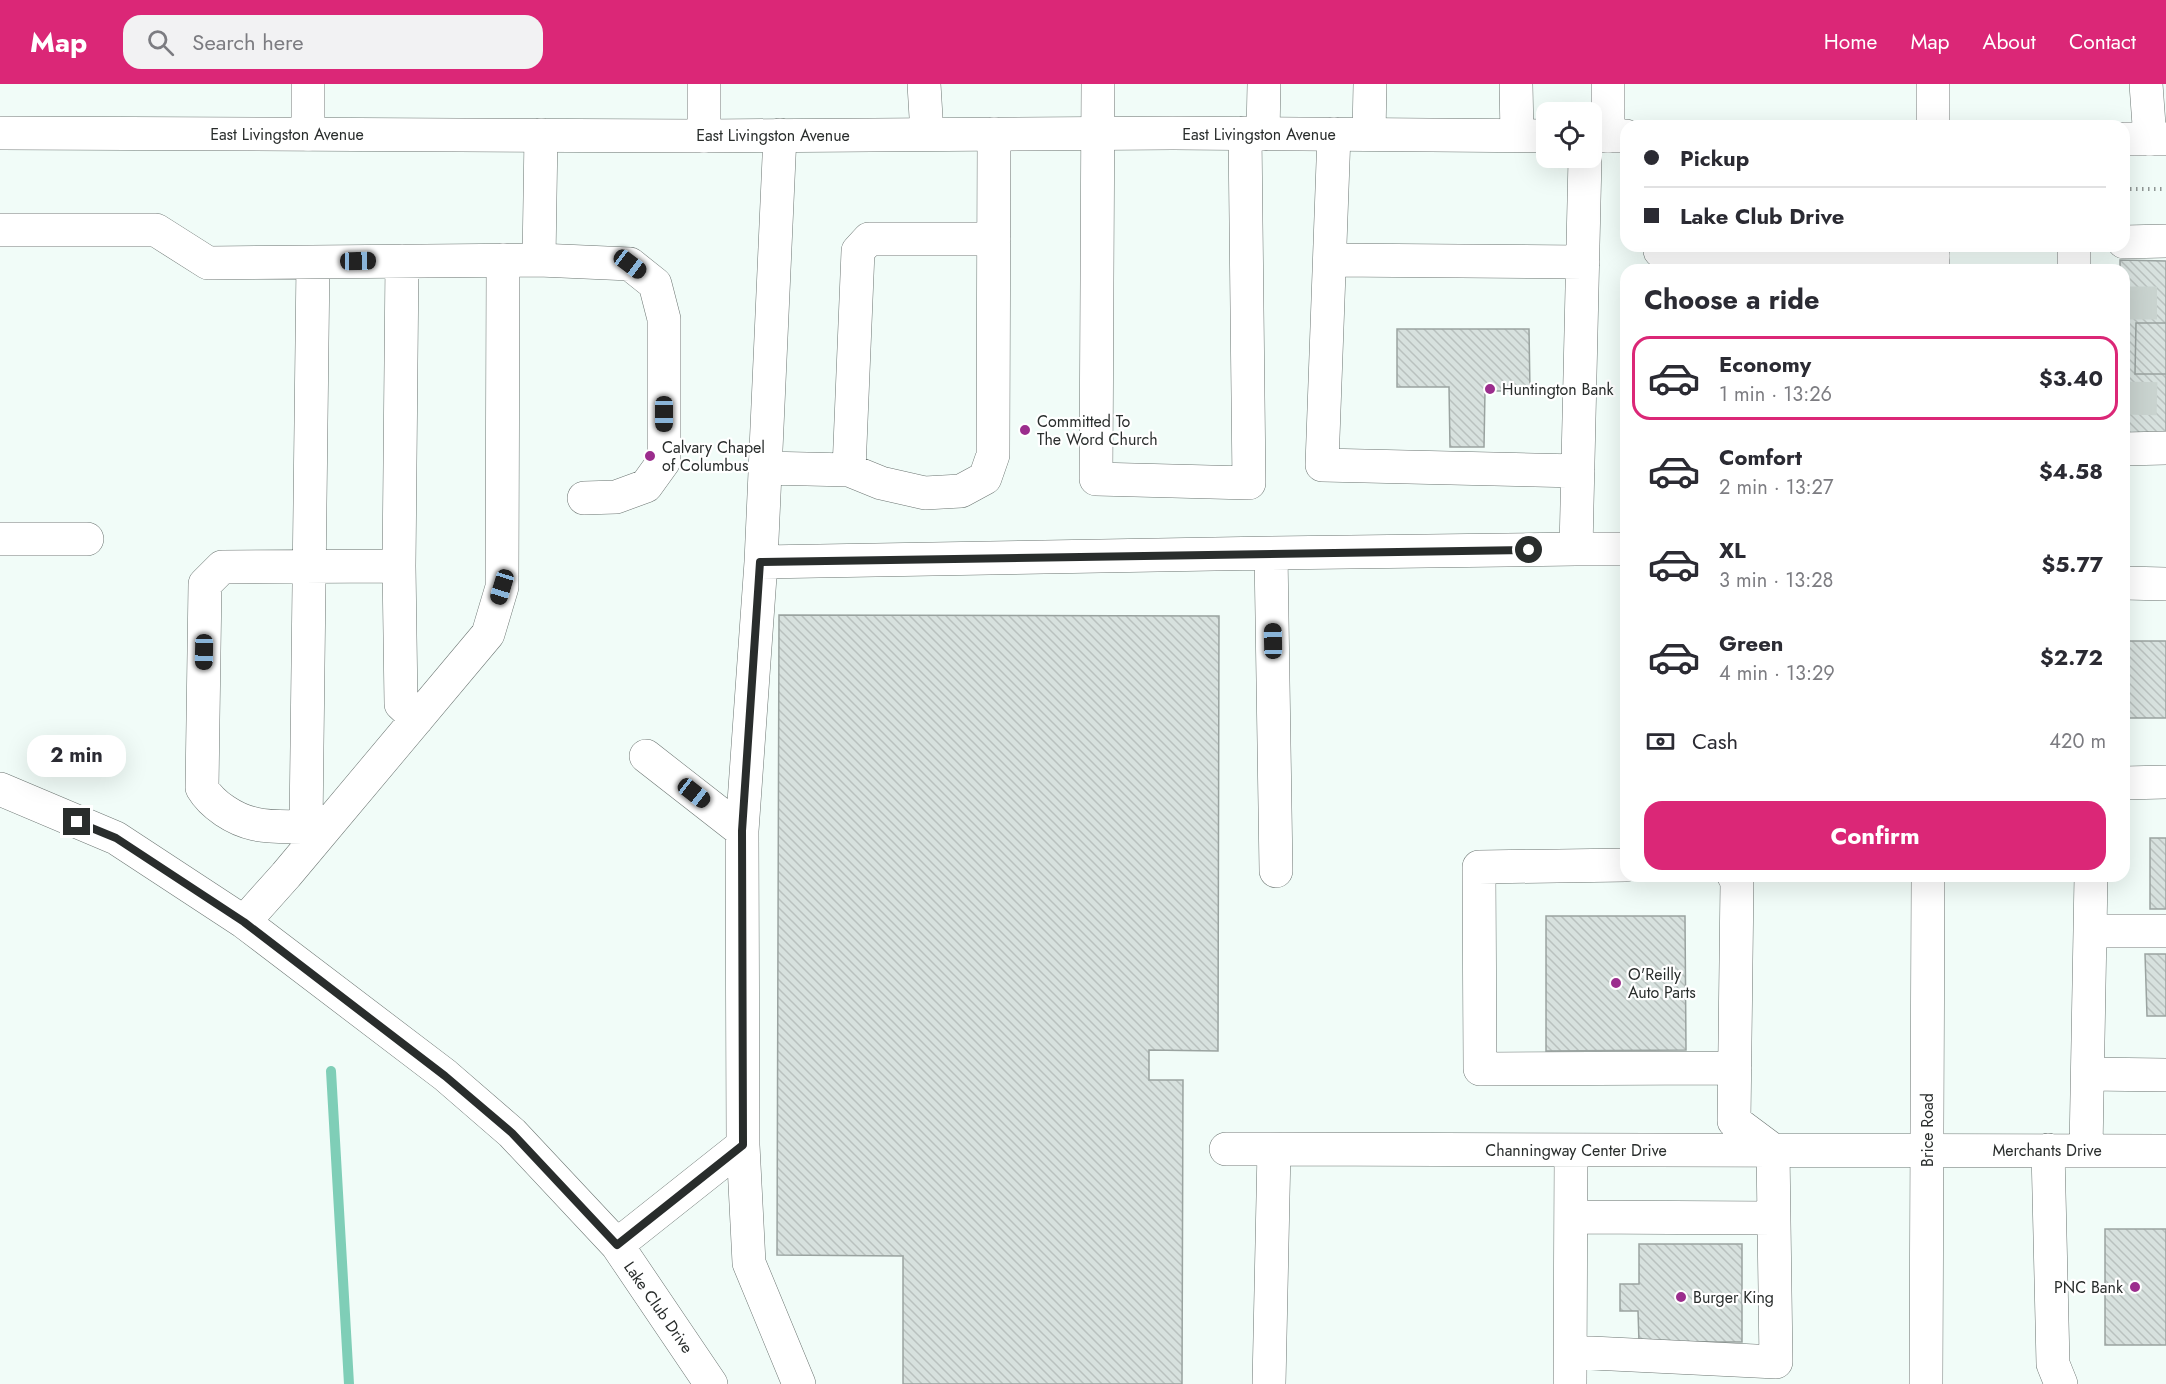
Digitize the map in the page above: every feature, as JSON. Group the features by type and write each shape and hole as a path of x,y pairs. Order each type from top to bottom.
{"main road":[{"path":"308,84 308,134"},
{"path":"704,84 704,136"},
{"path":"924,84 927,134"},
{"path":"1098,84 1096,479 1249,483 1254,133 1264,84"},
{"path":"1370,84 1370,135"},
{"path":"1516,84 1532,135"},
{"path":"1576,549 1583,262 1603,141 1608,84"},
{"path":"1933,84 1933,120"},
{"path":"2146,84 2147,139"},
{"name":"East Livingston Avenue","path":"0,133 704,136 1254,133 1532,135"},
{"path":"765,468 849,470 881,483 925,493 961,490 985,478 993,455 994,134"},
{"path":"1334,134 1322,465 1578,471"},
{"path":"539,260 541,135"},
{"path":"780,135 760,562 742,831 743,1145 748,1263 800,1384"},
{"path":"0,230 156,231 208,263 539,260 630,264 655,284 664,319 664,461 646,486 616,497 584,498"},
{"path":"849,470 858,251 869,239 994,239"},
{"path":"2130,242 2166,241"},
{"path":"1674,252 1828,263 1933,258"},
{"path":"244,922 313,831 417,719 488,634 502,587 503,260"},
{"path":"1330,260 1583,262"},
{"path":"402,261 399,566 401,704 417,719"},
{"path":"313,262 309,567 313,831"},
{"path":"2130,448 2166,448"},
{"path":"0,539 87,539"},
{"path":"760,562 1620,549"},
{"path":"1271,553 1276,871"},
{"path":"313,831 255,824 234,816 208,799 202,788 205,584 222,567 399,566"},
{"path":"2130,584 2166,584"},
{"path":"646,756 742,831"},
{"path":"2130,783 2166,782"},
{"name":"Lake Club Drive","path":"0,789 116,838 244,922 436,1068 512,1133 617,1245 711,1384"},
{"path":"1620,865 1479,867 1480,1069 1735,1068"},
{"path":"1571,1150 1570,1368 1776,1362 1773,1150 1734,1121 1737,882"},
{"name":"Brice Road","path":"1926,1384 1928,882"},
{"path":"2086,1150 2091,882"},
{"path":"2090,931 2166,931"},
{"path":"2088,1074 2166,1075"},
{"path":"617,1245 743,1145"},
{"name":"Channingway Center Drive","path":"1226,1149 1927,1149"},
{"name":"Merchants Drive","path":"1927,1149 2166,1151"},
{"path":"1269,1384 1274,1150"},
{"path":"2048,1150 2053,1365 2061,1384"},
{"path":"1571,1217 1774,1218"}],"path":[{"path":"2130,189 2166,189"}],"building":[{"path":"2120,260 2166,261 2166,439 2130,439 2130,264 2120,264"},
{"path":"2136,323 2166,323 2166,374 2135,374"},
{"name":"Huntington Bank","path":"1397,329 1529,329 1530,391 1485,391 1484,447 1450,447 1449,387 1397,387"},
{"path":"779,615 1219,616 1218,1051 1149,1050 1149,1080 1183,1080 1182,1384 903,1384 903,1256 777,1255"},
{"path":"2130,641 2166,641 2166,718 2130,718"},
{"path":"2150,838 2166,838 2166,909 2150,909"},
{"name":"O'Reilly Auto Parts","path":"1546,916 1685,916 1686,1050 1546,1051"},
{"path":"2145,954 2166,954 2166,1016 2147,1016"},
{"name":"PNC Bank","path":"2105,1229 2166,1229 2166,1345 2105,1345"},
{"name":"Burger King","path":"1639,1244 1742,1244 1742,1342 1639,1342 1638,1311 1620,1311 1620,1284 1639,1284"}],"waterway":[{"path":"331,1071 349,1384"}],"tunnel":[{"path":"2130,303 2166,303"},
{"path":"2130,398 2166,399"}],"place":[{"name":"Huntington Bank","path":"1490,389"},
{"name":"Committed To The Word Church","path":"1025,430"},
{"name":"Calvary Chapel of Columbus","path":"650,456"},
{"name":"O'Reilly Auto Parts","path":"1616,983"},
{"name":"PNC Bank","path":"2135,1287"},
{"name":"Burger King","path":"1681,1297"}],"route":[{"path":"77,822 116,838 244,922 445,1076 512,1133 617,1245 743,1145 742,831 760,562 1529,550"}]}
